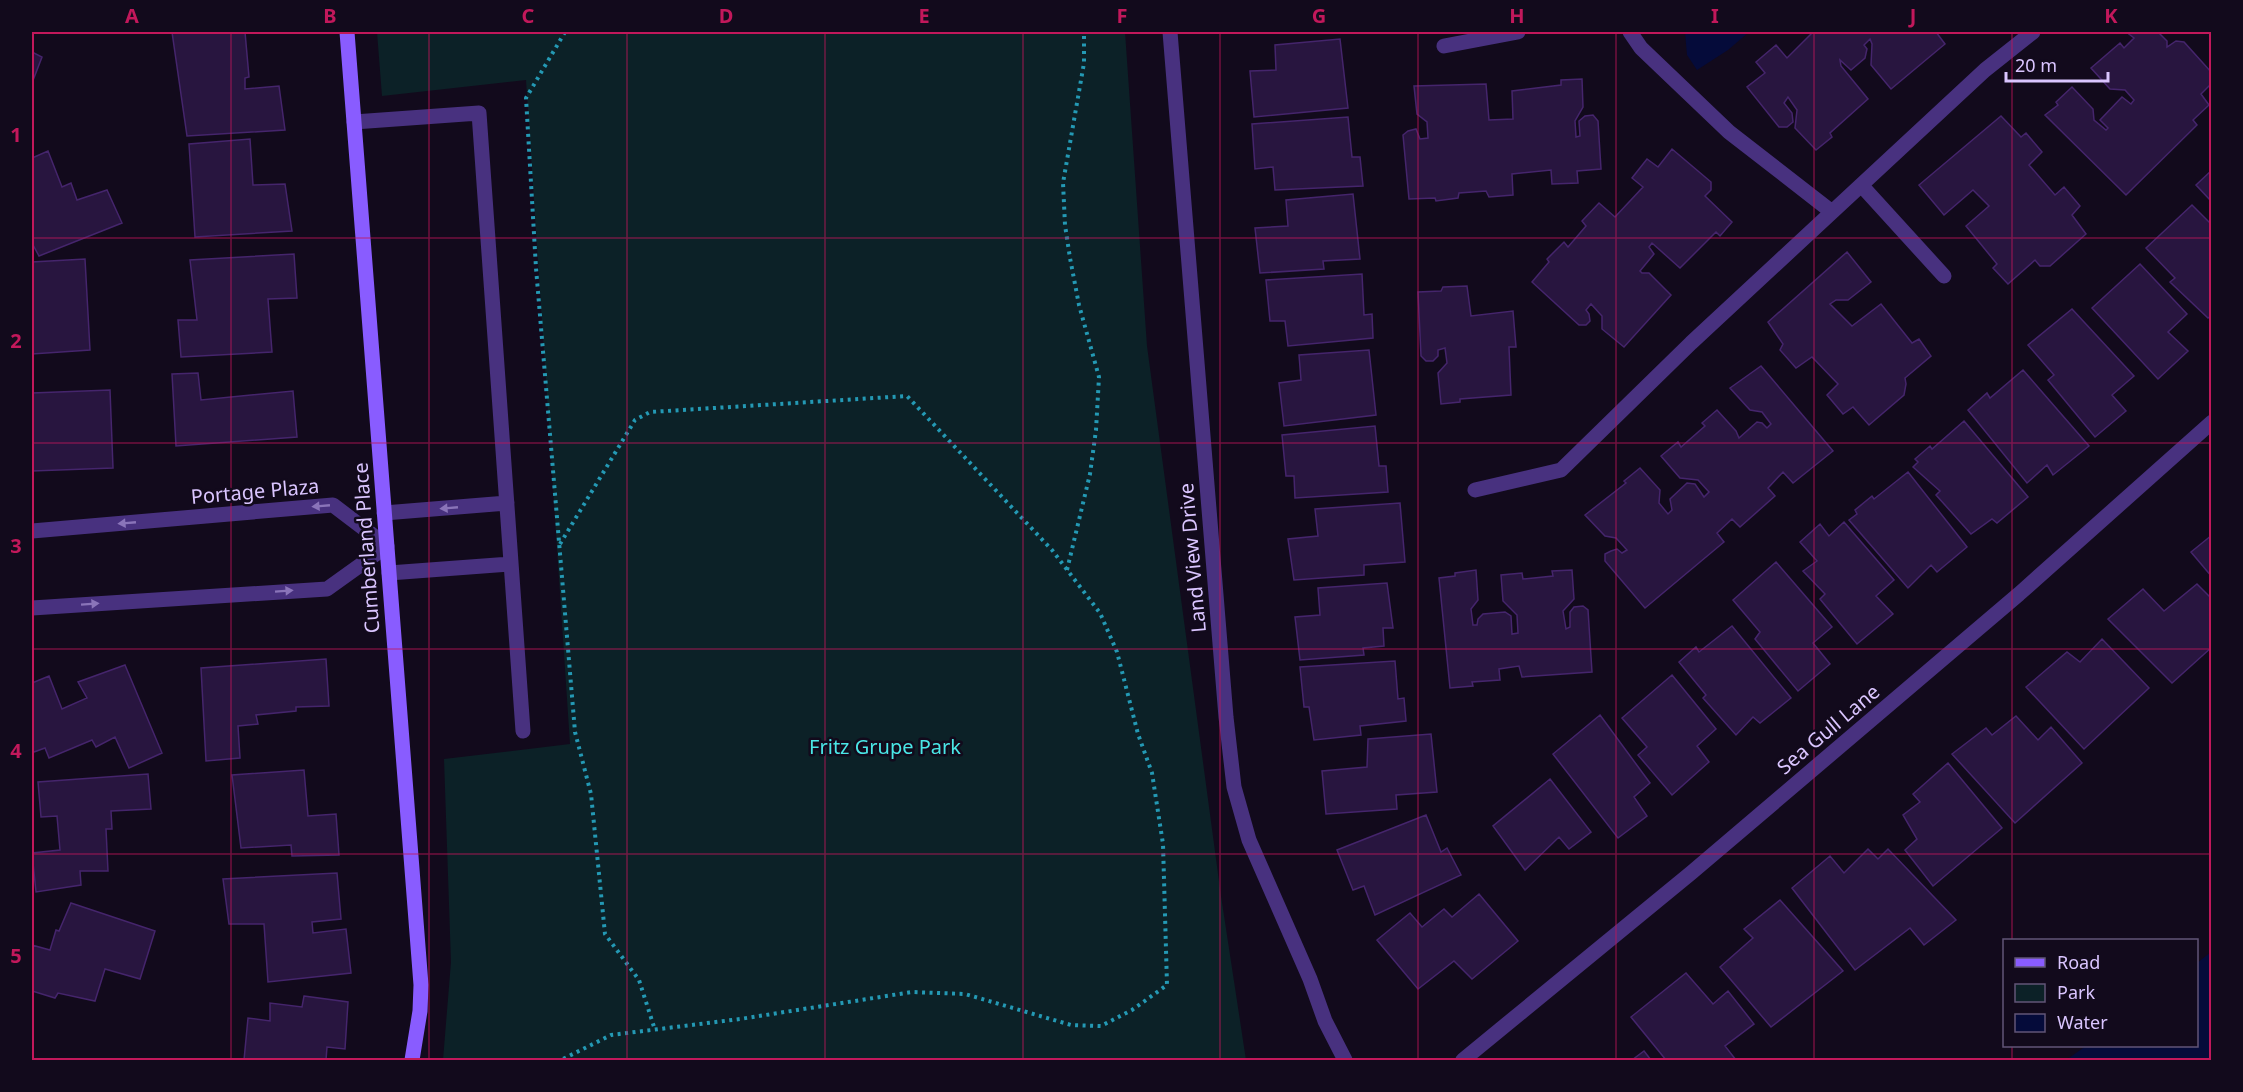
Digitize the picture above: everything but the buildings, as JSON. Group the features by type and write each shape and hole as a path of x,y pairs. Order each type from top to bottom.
{"street":[{"name":"Cumberland Place","path":"347,32 421,985 420,1011 412,1060"},
{"name":"Land View Drive","path":"1170,32 1225,705 1234,787 1249,840 1310,979 1325,1021 1345,1060"},
{"path":"1444,46 1518,32"},
{"path":"1630,32 1641,48 1729,132 1832,212"},
{"path":"1475,490 1561,471 1691,343 1985,70 2033,32"},
{"path":"354,122 479,113 523,731"},
{"path":"1862,186 1944,276"},
{"name":"Sea Gull Lane","path":"1464,1060 1700,866 2019,594 2211,422"},
{"path":"384,513 507,503"},
{"name":"Portage Plaza","path":"32,531 333,505 387,546"},
{"path":"32,608 327,588 387,546"},
{"path":"389,573 511,564"}],"path":[{"path":"565,32 526,98 536,268 575,732 591,794 605,934 639,980 655,1030"},
{"path":"1067,570 1090,474 1096,430 1099,377 1072,270 1065,225 1063,183 1084,63 1084,32"},
{"path":"560,544 635,420 650,412 908,396 1052,550 1100,613 1117,652 1138,734 1152,773 1163,844 1167,985 1132,1010 1101,1026 1071,1025 965,994 912,992 740,1019 611,1035 561,1060"}],"green space":[{"name":"Fritz Grupe Park","path":"377,32 1125,32 1147,346 1221,896 1246,1060 443,1060 451,962 444,759 570,744 526,80 382,96"}],"water":[{"path":"1685,32 1749,32 1728,50 1697,70 1687,55"},
{"path":"2211,952 2211,1060 2066,1060 2085,1047 2198,1047 2198,962"}]}
